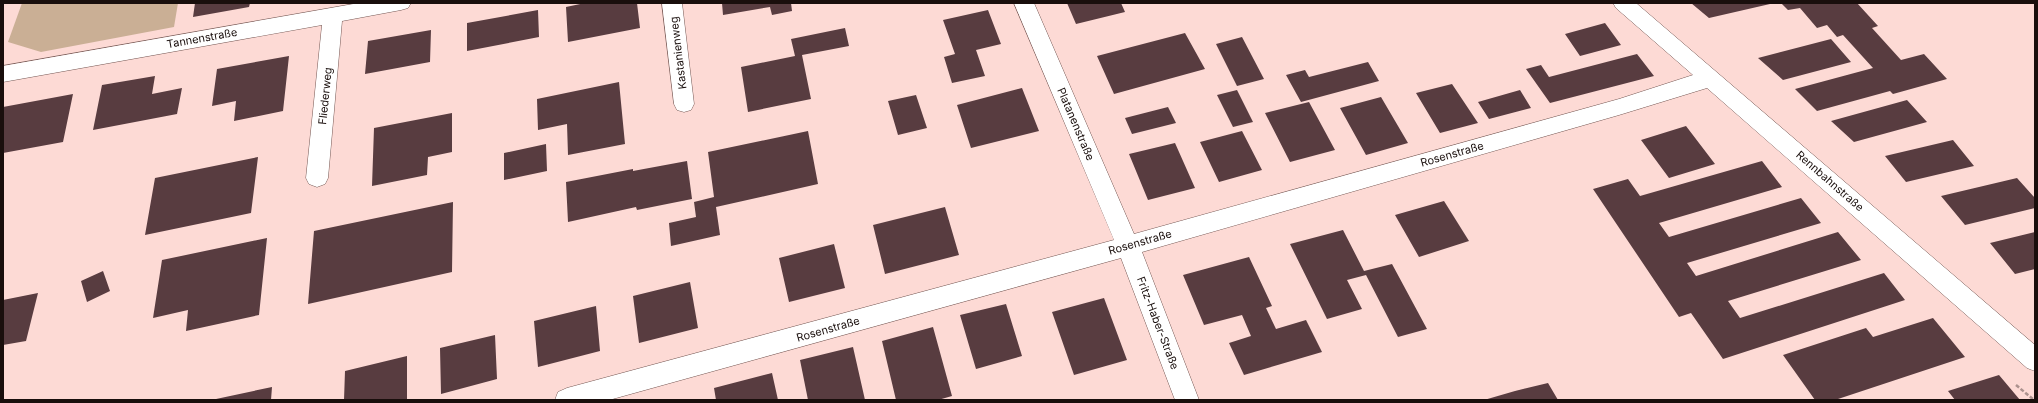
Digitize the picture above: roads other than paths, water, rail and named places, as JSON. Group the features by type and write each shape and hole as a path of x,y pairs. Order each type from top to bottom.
{"street":[{"name":"Tannenstraße","path":"3,74 400,3"},
{"name":"Kastanienweg","path":"672,3 684,104"},
{"name":"Platanenstraße","path":"1024,3 1128,246"},
{"name":"Rennbahnstraße","path":"1624,3 2035,360"},
{"name":"Fliederweg","path":"317,178 333,14"},
{"name":"Rosenstraße","path":"567,400 1128,246 1619,107 1711,78"},
{"name":"Fritz-Haber-Straße","path":"1128,246 1187,400"}]}
